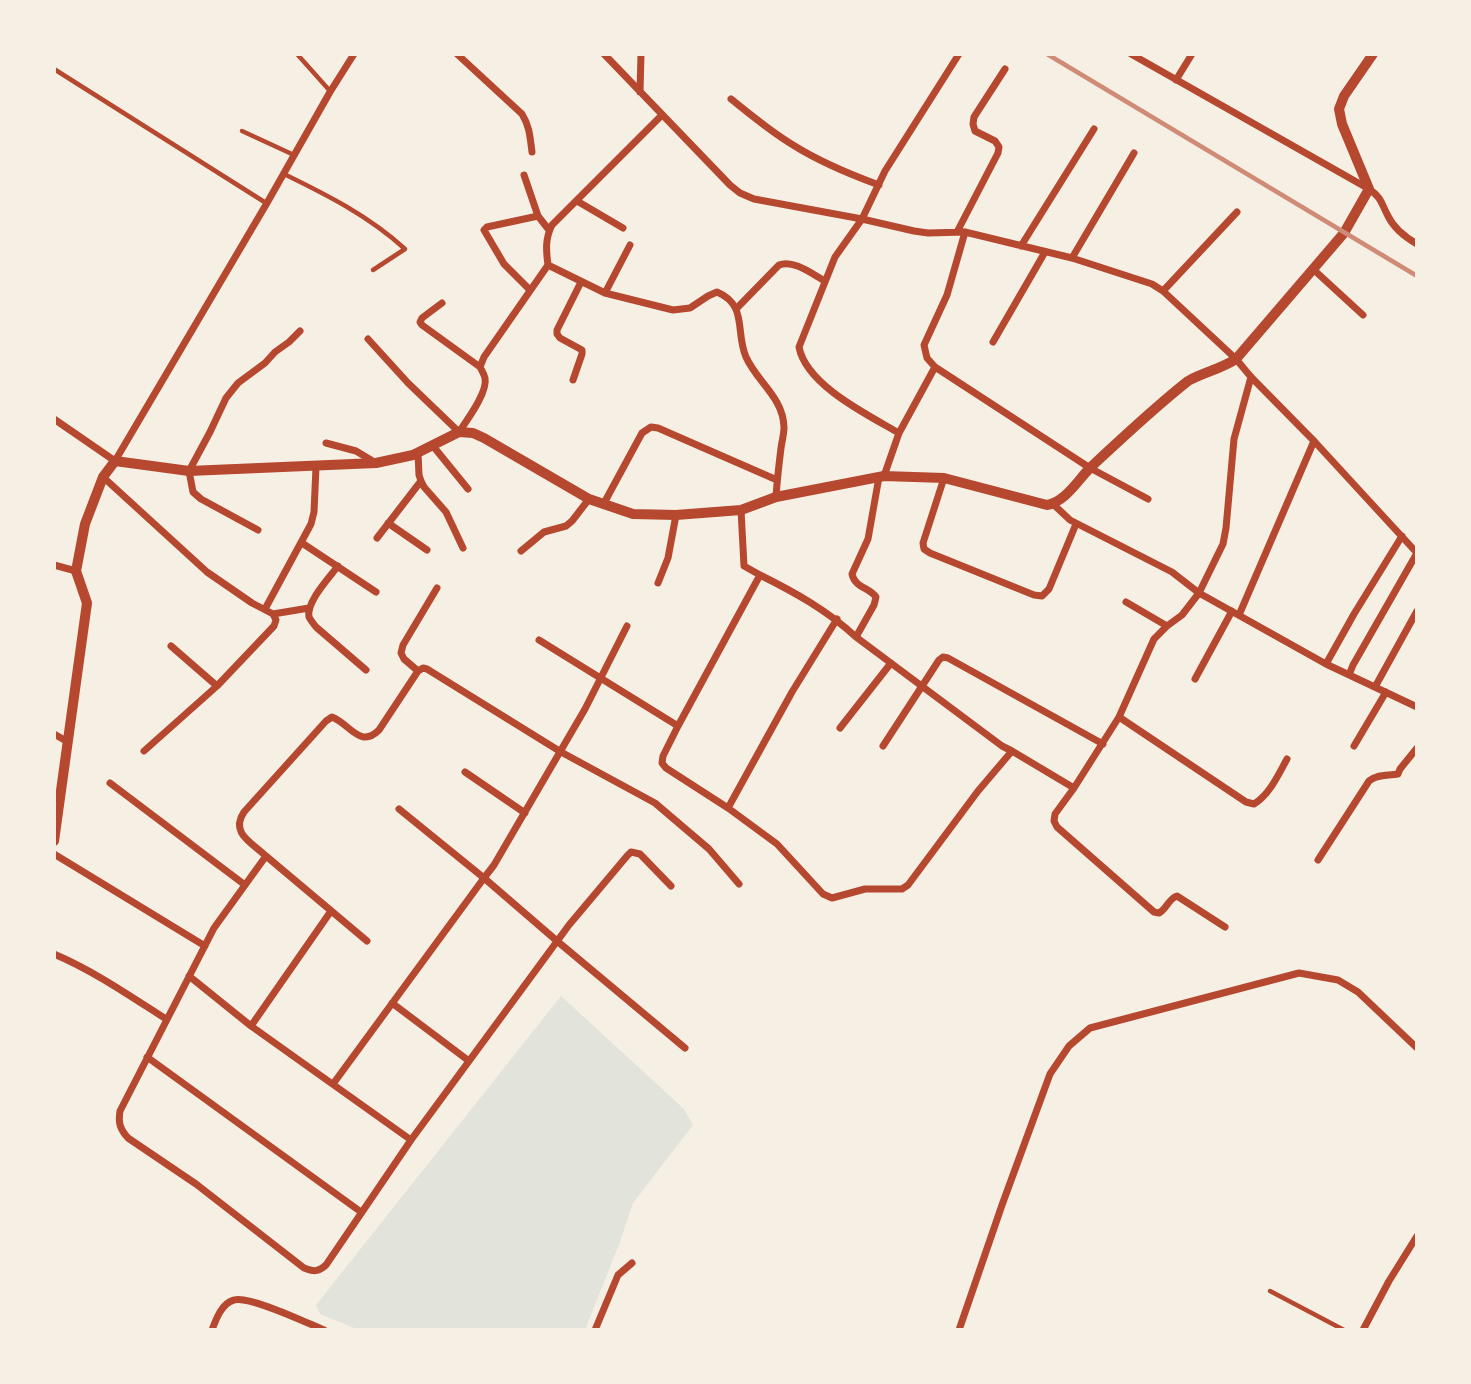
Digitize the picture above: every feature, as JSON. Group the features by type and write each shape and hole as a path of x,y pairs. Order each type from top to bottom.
{"street":[{"path":"54,841 87,603 76,571 85,524 103,477 115,461 354,54"},
{"path":"457,54 522,114 528,123 532,152"},
{"path":"604,54 730,185 754,199 914,231 961,232 1072,258 1139,279 1163,291 1236,359 1417,553 1349,675"},
{"path":"640,92 641,54"},
{"path":"899,433 844,401 824,384 801,356 799,347 835,257 862,219 886,171 959,54"},
{"path":"1175,80 1192,54"},
{"path":"1368,189 1342,124 1339,109 1344,96 1373,54"},
{"path":"1136,55 1175,80 1378,195 1394,227 1417,244"},
{"path":"1006,69 972,124 975,131 995,141 999,147 998,153 961,232 947,295 924,345 927,358 935,367 1090,468 1148,499"},
{"path":"731,99 793,145 835,168 878,185"},
{"path":"480,367 484,357 548,265 545,245 552,225 662,114"},
{"path":"1021,246 1094,129"},
{"path":"1072,258 1134,152"},
{"path":"524,175 538,216 549,230"},
{"path":"368,339 408,383 459,432 473,433 484,438 589,499 633,514 676,515 741,510 776,497 882,477 944,478 1047,505 1060,499 1090,468 1188,381 1224,367 1236,359 1344,233 1368,189"},
{"path":"577,201 623,228"},
{"path":"1163,291 1237,212"},
{"path":"530,290 504,264 484,230 487,227 538,216"},
{"path":"605,293 630,245"},
{"path":"993,342 1045,252"},
{"path":"737,308 784,262 825,281"},
{"path":"548,265 605,293 673,310 690,308 717,292 726,296 737,308 741,345 746,359 776,398 782,414 784,427 776,497"},
{"path":"1314,270 1363,315"},
{"path":"573,380 582,350 559,338 557,330 581,282"},
{"path":"56,421 115,461 189,471 376,463 418,453 459,432 485,387 485,378 480,367 422,325 422,318 442,303"},
{"path":"258,530 201,499 193,492 189,471 226,398 238,383 300,331"},
{"path":"856,637 876,597 856,583 852,575 868,539 882,477 899,433 935,367"},
{"path":"1225,927 1177,896 1172,897 1164,910 1154,912 1057,827 1054,821 1055,814 1119,718 1154,639 1182,615 1199,593 1223,544 1234,439 1251,377"},
{"path":"603,505 642,433 651,427 777,480"},
{"path":"1195,679 1235,613 1314,440"},
{"path":"326,443 356,451 376,463"},
{"path":"433,446 468,489"},
{"path":"418,453 421,481 446,512 463,548"},
{"path":"265,609 311,524 316,467"},
{"path":"103,477 207,572 273,614 276,620 274,626 217,686 144,751"},
{"path":"944,478 923,543 925,549 1034,595 1042,596 1049,589 1076,524"},
{"path":"376,538 421,481"},
{"path":"521,551 544,532 566,526 589,499"},
{"path":"1052,504 1076,524 1172,572 1199,593 1326,664 1417,707"},
{"path":"741,510 744,566 837,620 1002,746 1074,789"},
{"path":"658,583 668,558 676,515"},
{"path":"388,523 428,551"},
{"path":"1326,664 1402,536"},
{"path":"302,542 376,592"},
{"path":"54,565 76,571"},
{"path":"338,566 313,600 309,608 310,619 366,670"},
{"path":"760,575 678,726 662,763 776,844 828,898 872,888 902,889 908,885 978,791 1013,751"},
{"path":"418,671 401,653 437,587"},
{"path":"1126,602 1167,626"},
{"path":"273,614 309,608"},
{"path":"1375,687 1417,611"},
{"path":"728,808 792,692 837,620"},
{"path":"333,1084 494,865 585,709 627,626"},
{"path":"539,640 678,726"},
{"path":"171,646 217,686"},
{"path":"883,746 943,657 1102,744"},
{"path":"839,728 891,663"},
{"path":"367,941 244,836 239,829 239,820 326,721 332,717 342,720 357,735 372,737 418,671 423,668 561,752 655,803 709,849 739,884"},
{"path":"1354,746 1385,692"},
{"path":"1119,718 1246,802 1254,804 1262,799 1287,759"},
{"path":"54,734 68,742"},
{"path":"1318,860 1369,780 1398,774 1417,748"},
{"path":"465,772 525,813"},
{"path":"110,783 245,884"},
{"path":"399,809 685,1048"},
{"path":"266,856 214,928 166,1019 118,1120 121,1130 128,1138 196,1184 304,1268 313,1272 326,1265 411,1140 557,941 631,852 640,854 671,886"},
{"path":"54,854 205,946"},
{"path":"251,1026 331,911"},
{"path":"54,954 70,960 117,987 166,1019"},
{"path":"959,1330 1051,1074 1069,1046 1090,1028 1299,974 1338,979 1358,992 1417,1048"},
{"path":"189,976 251,1026 411,1140"},
{"path":"392,1003 469,1061"},
{"path":"147,1057 361,1212"},
{"path":"1363,1330 1417,1236"},
{"path":"595,1330 618,1275 632,1263"},
{"path":"212,1330 219,1312 233,1300 248,1299 324,1330"}],"lane":[{"path":"297,54 330,92"},
{"path":"54,69 267,204"},
{"path":"242,131 295,155"},
{"path":"284,174 365,217 405,249 373,270"},
{"path":"1270,1292 1344,1330"}],"shaded area":[{"path":"561,996 684,1109 693,1125 633,1203 585,1330 359,1330 320,1314 316,1305"}],"railway":[{"path":"1047,54 1417,276"}]}
